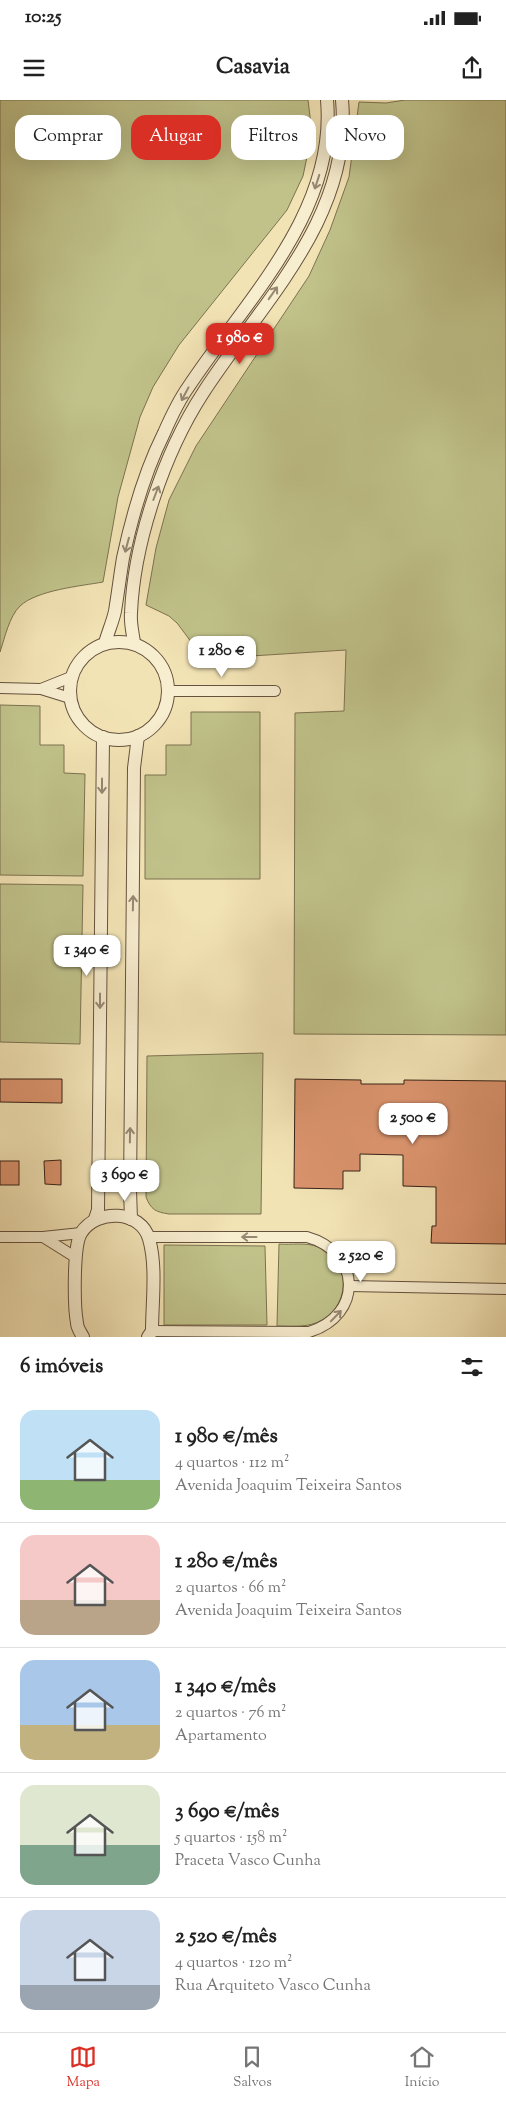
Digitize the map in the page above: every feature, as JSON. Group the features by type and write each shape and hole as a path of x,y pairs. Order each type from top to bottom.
{"street":[{"path":"105,643 115,613 123,557 140,494 163,434 188,387 289,244 312,195 321,170 328,135 328,100"},
{"path":"134,643 131,615 138,562 153,501 176,439 202,393 307,243 328,200 335,175 342,138 342,100"},
{"path":"120,641 134,643 149,651 161,664 167,680 168,691 163,713 153,727 138,736 114,740 103,738 81,722 74,711 70,698 71,677 78,662 90,650 105,643 120,641"},
{"path":"41,688 71,677"},
{"path":"0,688 41,688 70,698"},
{"path":"168,691 276,691"},
{"path":"131,1219 134,768 138,736"},
{"path":"95,1220 98,1210 103,738"},
{"path":"83,1337 77,1325 75,1257 81,1233 95,1220 106,1216 121,1216 131,1219 140,1225 149,1237 153,1255 150,1334 309,1332 322,1328 336,1318 344,1306 349,1286 346,1268 334,1250 321,1241 307,1237 149,1237"},
{"path":"0,1237 43,1237 81,1233"},
{"path":"43,1237 75,1257"},
{"path":"349,1286 506,1289"}],"green space":[{"path":"0,100 308,100 310,115 231,115 231,160 306,160 303,176 287,210 179,345 153,387 140,417 118,497 103,582 48,592 20,606 13,616 0,652"},
{"path":"405,100 506,100 506,1035 294,1034 295,713 344,711 346,650 204,659 177,623 169,616 146,605 156,548 169,500 196,446 309,276 330,230 349,177 351,160 404,160 404,115 357,115 359,102 386,103"},
{"path":"0,705 40,706 40,745 64,745 64,773 85,774 83,876 0,875"},
{"path":"191,712 260,712 260,879 145,879 145,775 166,775 166,745 191,745"},
{"path":"0,884 83,885 80,1044 0,1042"},
{"path":"263,1053 261,1214 169,1214 154,1210 146,1197 147,1056"},
{"path":"279,1244 314,1245 329,1253 341,1271 343,1282 339,1303 332,1312 317,1323 277,1326"},
{"path":"164,1245 265,1246 267,1325 164,1325"}],"building":[{"path":"0,1079 62,1079 62,1103 0,1102"},
{"path":"295,1079 361,1080 361,1084 404,1084 404,1080 506,1081 506,1244 431,1243 432,1226 436,1226 436,1187 403,1186 403,1155 360,1154 360,1171 343,1171 343,1189 294,1188"},
{"path":"61,1160 61,1185 45,1184 44,1161"},
{"path":"0,1161 19,1161 19,1185 0,1185"}]}
